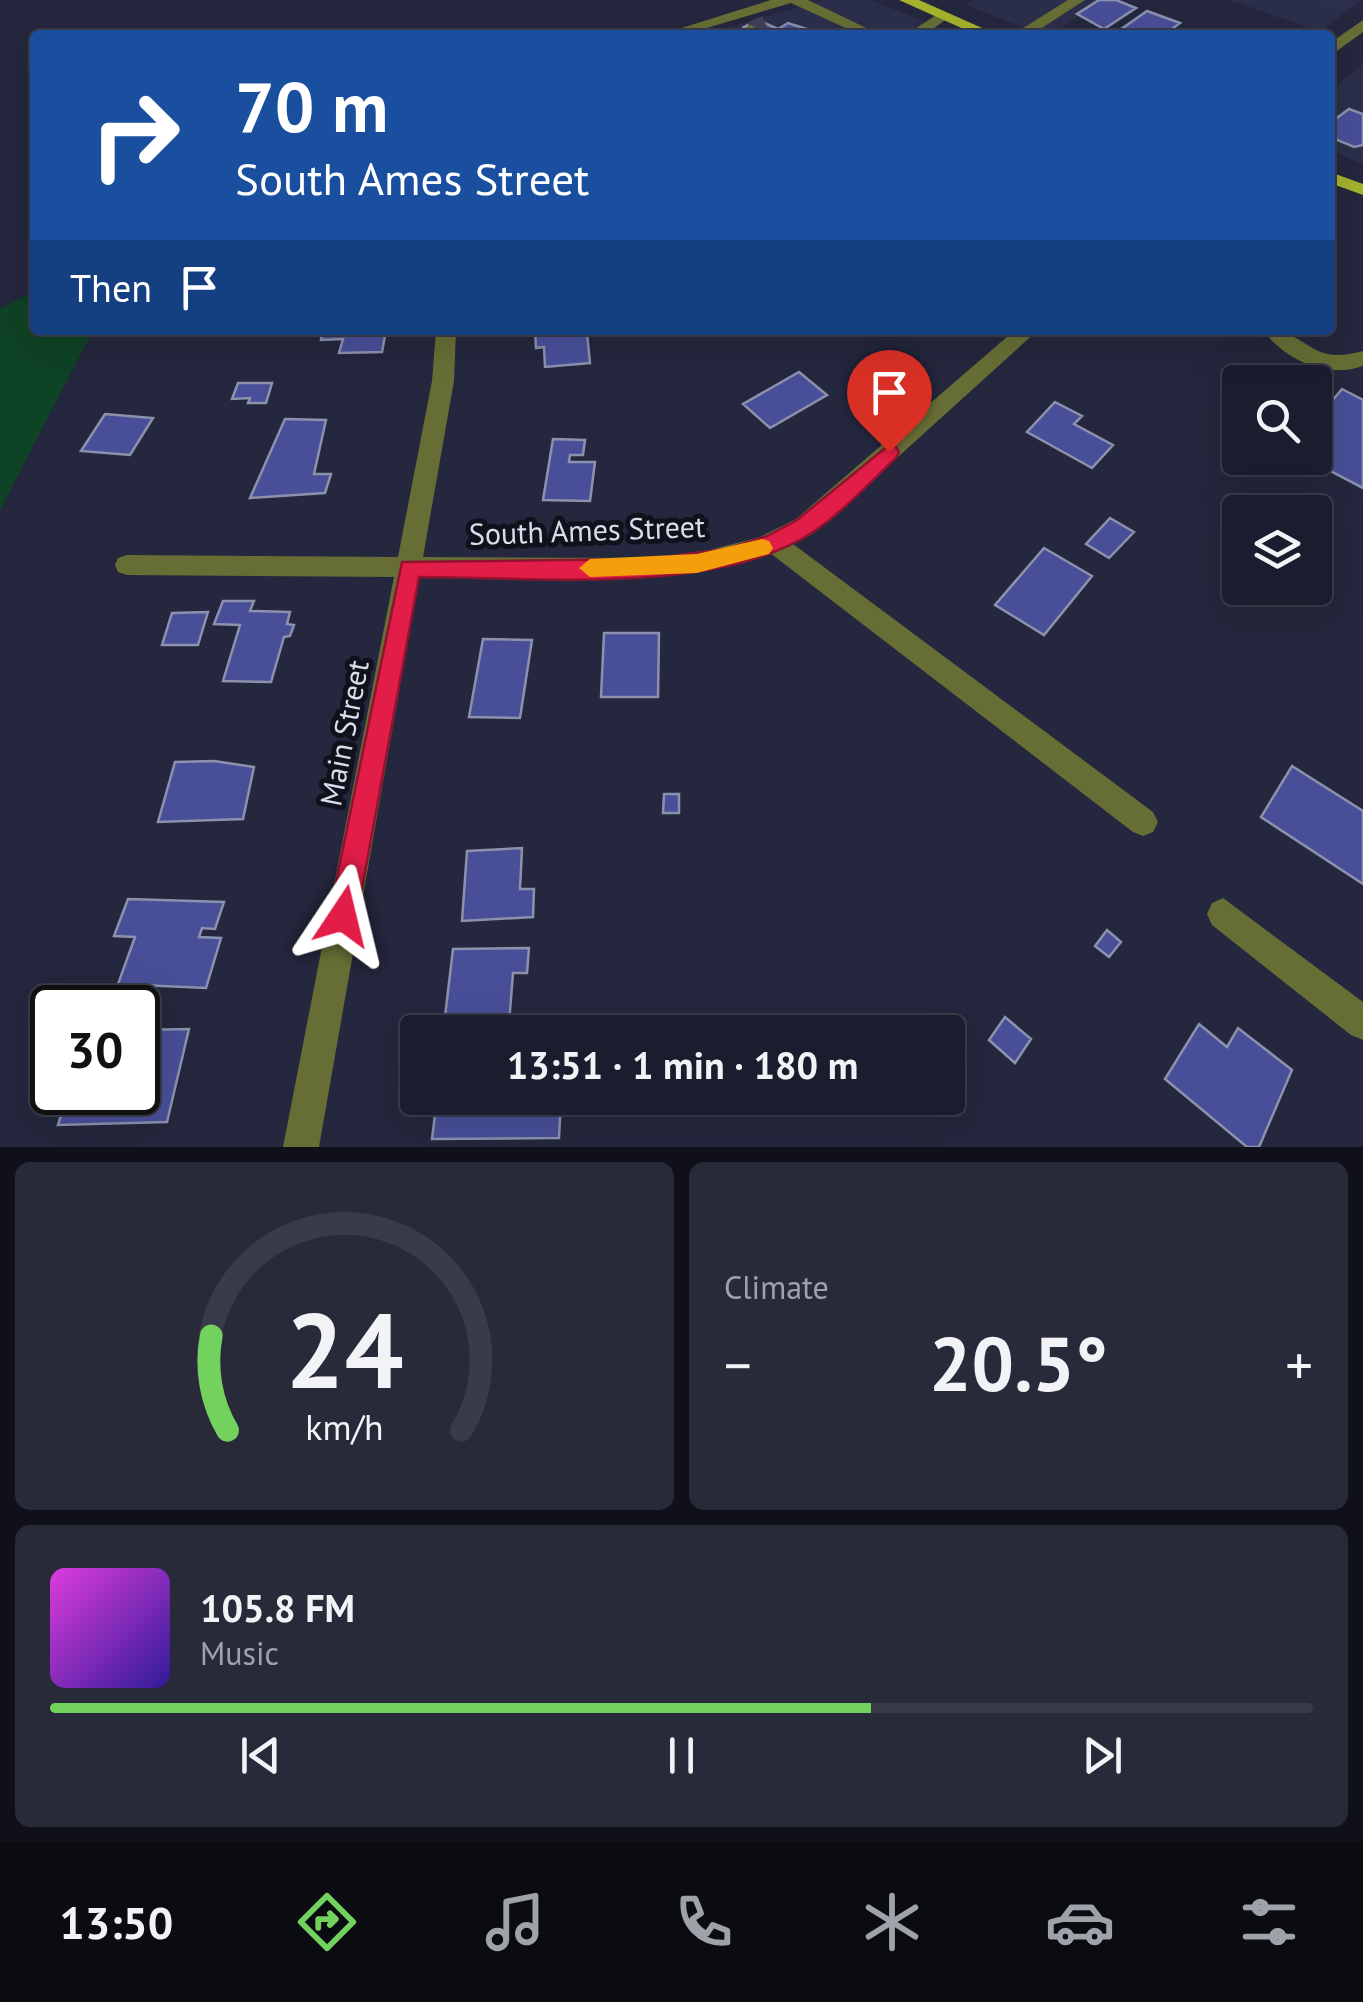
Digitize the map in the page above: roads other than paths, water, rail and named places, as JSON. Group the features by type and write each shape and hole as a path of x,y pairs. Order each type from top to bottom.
{"main road":[{"path":"906,0 978,30"},
{"path":"1335,179 1363,190"}],"street":[{"path":"684,30 787,0"},
{"path":"753,29 808,5 845,0"},
{"path":"1028,30 1078,0"},
{"path":"808,5 862,30"},
{"path":"922,30 944,16"},
{"path":"711,22 724,30"},
{"path":"1335,47 1363,25"},
{"name":"Main Street","path":"301,1147 410,568 443,381 446,335"},
{"name":"South Ames Street","path":"127,565 649,568 726,558 774,543 805,526 1022,335"},
{"path":"1278,335 1298,352 1316,360 1349,364 1363,358"},
{"path":"774,543 1143,822"},
{"path":"1224,914 1363,1023"}],"tunnel":[{"path":"751,30 766,23"}]}
